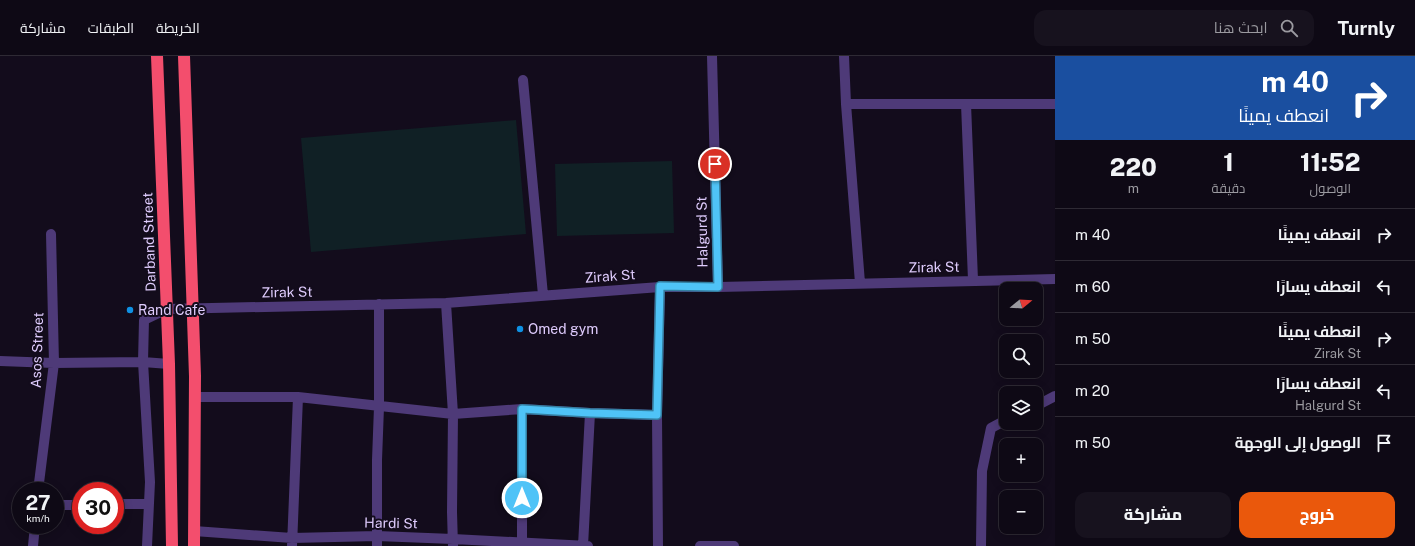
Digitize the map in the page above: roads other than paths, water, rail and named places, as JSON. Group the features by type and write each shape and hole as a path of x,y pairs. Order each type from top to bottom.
{"highway":[{"name":"Darband Street","path":"157,56 169,364 172,546"},
{"path":"184,56 193,308 194,546"}],"street":[{"name":"Halgurd St","path":"712,56 718,287"},
{"path":"844,56 846,104 860,283"},
{"path":"523,80 543,295"},
{"path":"846,104 1055,104"},
{"path":"966,104 974,280"},
{"name":"Asos Street","path":"39,482 54,362 51,234"},
{"name":"Zirak St","path":"167,308 446,302 660,286 718,287 1055,279"},
{"path":"658,546 657,415 660,286"},
{"path":"446,302 453,414 453,542"},
{"path":"377,541 379,304"},
{"path":"147,546 150,482 143,362 144,320 167,308"},
{"path":"0,361 143,362 169,364"},
{"path":"1043,402 1055,396"},
{"path":"194,397 298,397 453,414 522,409 657,415"},
{"path":"292,542 298,397"},
{"path":"522,409 522,544"},
{"path":"583,546 590,413"},
{"path":"981,546 982,471 991,428 999,424"},
{"path":"124,504 149,504"},
{"name":"Hardi St","path":"194,531 292,542 453,542 588,546"},
{"path":"33,546 34,534"},
{"path":"700,546 734,546"}],"place":[{"name":"Rand Cafe","path":"130,310"},
{"name":"Omed gym","path":"520,329"}]}
